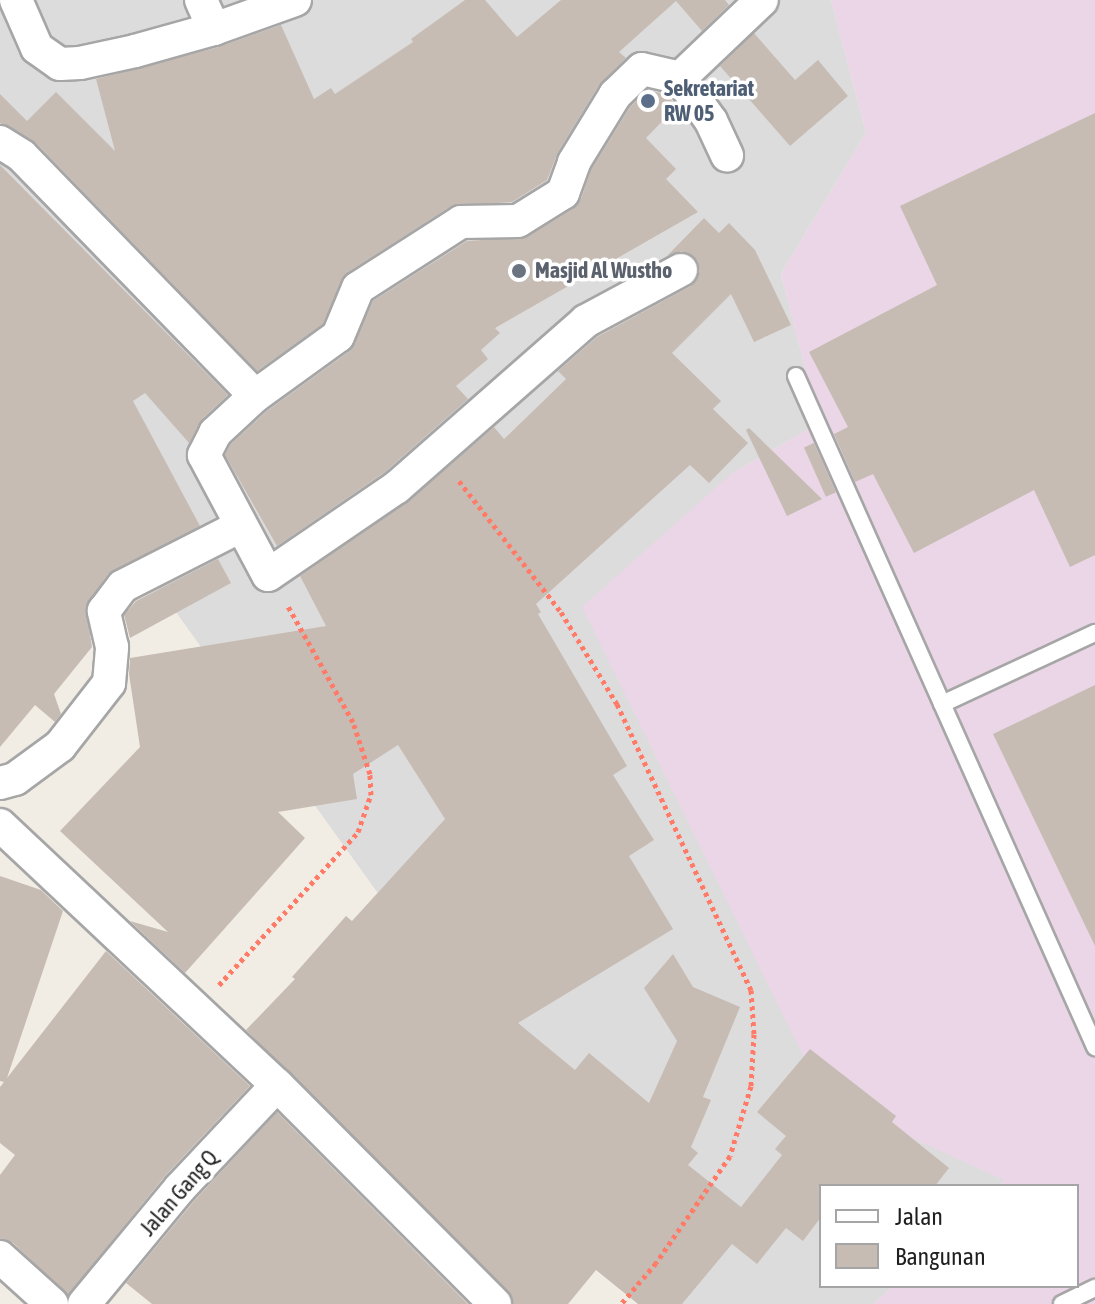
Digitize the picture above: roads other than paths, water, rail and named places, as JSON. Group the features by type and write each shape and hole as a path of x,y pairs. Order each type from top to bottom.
{"street":[{"path":"16,0 37,48 60,64 94,60 207,14 295,0"},
{"path":"680,78 762,0"},
{"path":"681,270 586,321 397,487 268,575 239,527 204,455 215,433 255,396 338,336 358,288 461,222 518,221 563,193 574,162 615,95 642,69 680,78 711,121 727,156"},
{"path":"0,142 22,156 255,396"},
{"path":"0,783 15,779 60,746 109,683 112,647 104,611 123,586 239,527"},
{"path":"0,825 277,1085 495,1304"},
{"name":"Jalan Gang Q","path":"84,1304 180,1188 277,1085"},
{"path":"0,1257 52,1304"}],"lane":[{"path":"796,376 1095,1047"},
{"path":"942,704 1095,633"},
{"path":"1062,1304 1095,1288"}],"place":[{"name":"Sekretariat RW 05","path":"648,101"},
{"name":"Masjid Al Wustho","path":"519,271"}]}
